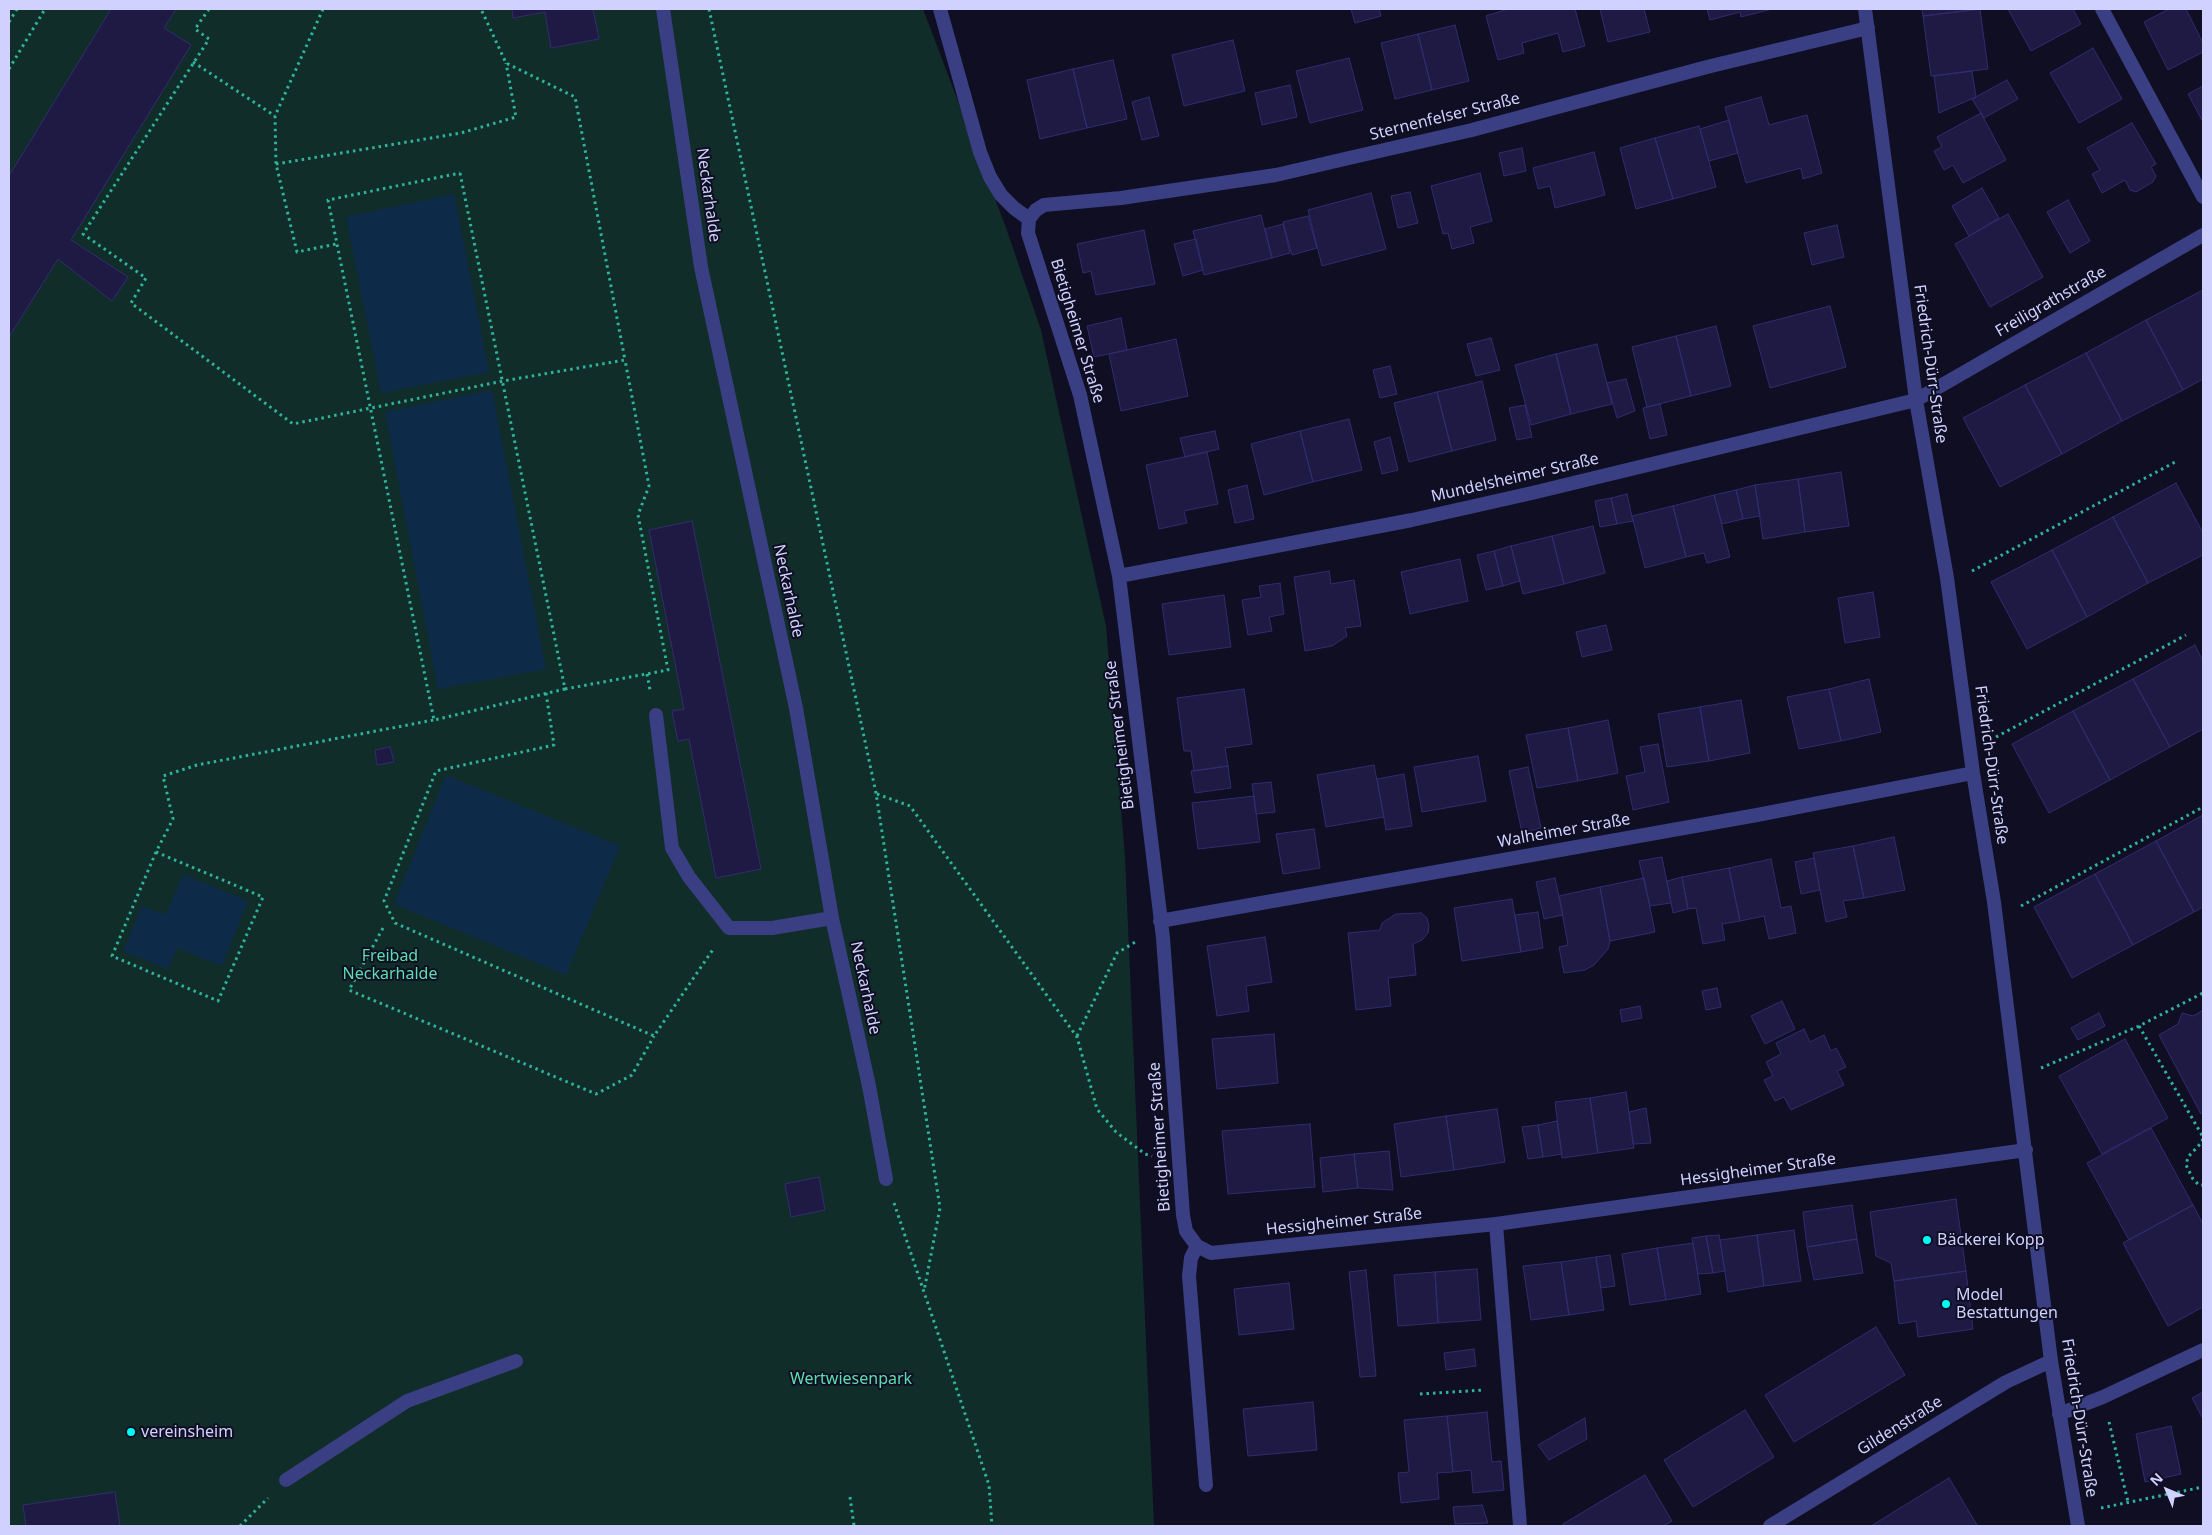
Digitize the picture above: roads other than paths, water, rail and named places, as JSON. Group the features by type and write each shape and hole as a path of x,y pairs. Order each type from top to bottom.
{"street":[{"name":"Neckarhalde","path":"663,9 701,267 796,708 832,918 869,1086 886,1178"},
{"path":"940,9 980,152 990,177 1007,201 1029,219"},
{"name":"Friedrich-Dürr-Straße","path":"1865,9 1916,400 1948,584 1973,773 1996,919 2059,1414 2077,1519"},
{"path":"2102,9 2203,197"},
{"name":"Sternenfelser Straße","path":"1029,219 1036,210 1044,205 1121,198 1276,174 1472,130 1868,28"},
{"name":"Bietigheimer Straße","path":"1029,219 1028,233 1080,395 1118,576 1163,938 1183,1215 1186,1231 1197,1246"},
{"name":"Freiligrathstraße","path":"1916,400 2203,235"},
{"name":"Mundelsheimer Straße","path":"1118,576 1421,518 1916,400"},
{"path":"656,715 672,848 690,877 730,928 772,928 832,918"},
{"name":"Walheimer Straße","path":"1160,921 1757,815 1973,773"},
{"name":"Hessigheimer Straße","path":"1197,1246 1211,1253 1496,1224 2026,1150"},
{"path":"1496,1224 1520,1526"},
{"path":"1197,1246 1190,1258 1189,1276 1206,1485"},
{"path":"2059,1414 2103,1398 2203,1350"},
{"path":"286,1480 407,1402 516,1361"},
{"name":"Gildenstraße","path":"1770,1526 2006,1382 2052,1361"}],"water":[{"path":"454,194 489,372 381,393 346,217"},
{"path":"492,390 546,669 438,689 385,412"},
{"path":"446,775 620,846 566,975 394,904"},
{"path":"183,874 248,901 222,966 177,948 168,969 123,951 142,906 166,915"}],"place":[{"name":"Bäckerei Kopp","path":"1927,1240"},
{"name":"Model Bestattungen","path":"1946,1304"},
{"name":"vereinsheim","path":"131,1432"}],"park label":[{"name":"Freibad Neckarhalde","path":"390,965"},
{"name":"Wertwiesenpark","path":"851,1379"}]}
